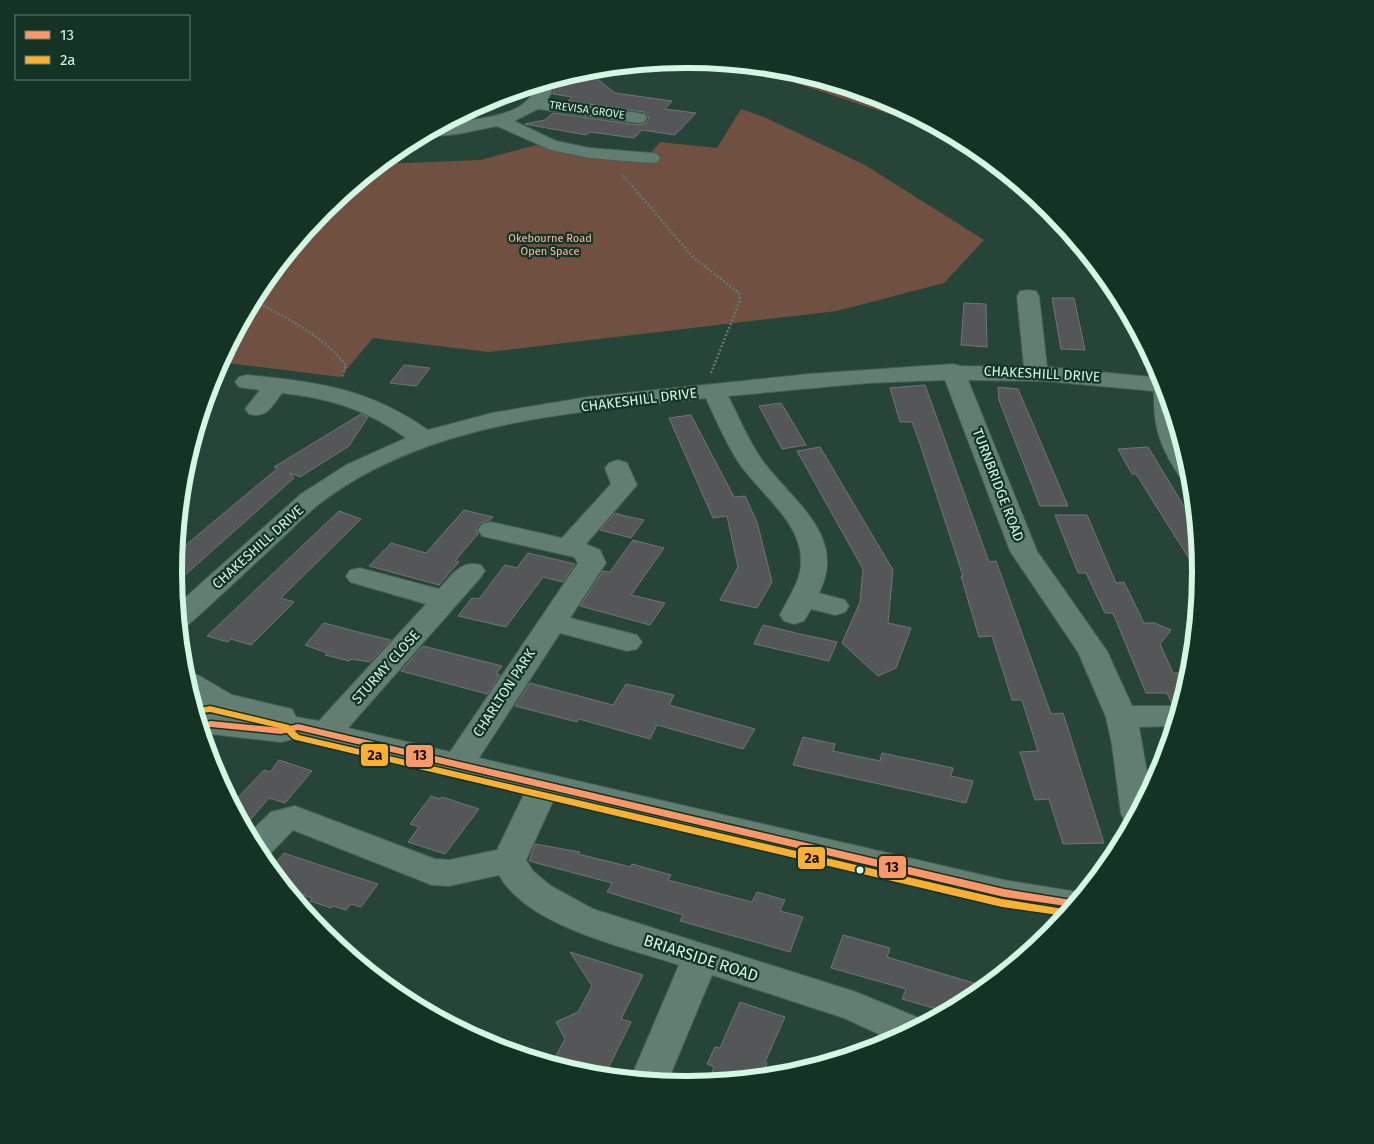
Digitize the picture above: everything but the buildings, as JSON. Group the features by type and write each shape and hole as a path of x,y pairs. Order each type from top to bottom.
{"street":[{"path":"445,130 475,126 498,120 535,103 542,96 544,88"},
{"name":"TREVISA GROVE","path":"535,103 638,118"},
{"path":"498,120 550,145 608,155 651,158"},
{"path":"1028,296 1036,372"},
{"name":"CHAKESHILL DRIVE","path":"185,613 310,500 363,465 423,438 481,421 516,414 709,391 875,375 954,371 1036,372 1110,377 1155,384"},
{"name":"TURNBRIDGE ROAD","path":"954,371 1024,551 1092,650 1121,717 1128,745 1135,802"},
{"path":"247,382 332,392 356,398 388,413 423,438"},
{"path":"257,409 276,385"},
{"path":"709,391 751,462 797,516 808,532 815,560 811,580 798,606 835,606"},
{"path":"1166,413 1166,426 1176,451"},
{"path":"569,547 624,484 618,468"},
{"name":"CHARLTON PARK","path":"458,764 592,563 590,556 583,551 491,530"},
{"name":"STURMY CLOSE","path":"312,730 445,600 471,571"},
{"path":"360,576 445,600"},
{"path":"551,622 626,642"},
{"path":"199,698 208,711 281,731 312,730 1004,893 1068,903"},
{"path":"1121,717 1170,716"},
{"path":"262,842 287,818 295,818 432,872 449,873 509,860 544,785"},
{"name":"BRIARSIDE ROAD","path":"509,860 514,874 522,884 574,915 700,959 856,1007 902,1028"},
{"path":"652,1075 700,959"}],"path":[{"path":"608,155 629,186 688,251 739,293 740,300 709,391"},
{"path":"260,304 289,320 344,360 346,370 332,392"}],"green space":[{"path":"772,75 849,94 915,123"},
{"name":"Okebourne Road Open Space","path":"741,109 764,117 865,165 984,240 944,283 837,311 488,352 373,338 340,377 228,363 250,320 287,265 308,239 354,193 392,163 480,160 544,143 648,156 660,142 717,148"}],"transit line":[{"name":"2a","path":"202,710 210,709 286,727 296,737 1002,903 1060,912"},
{"name":"13","path":"206,725 281,731 298,727 1004,893 1068,903"}]}
